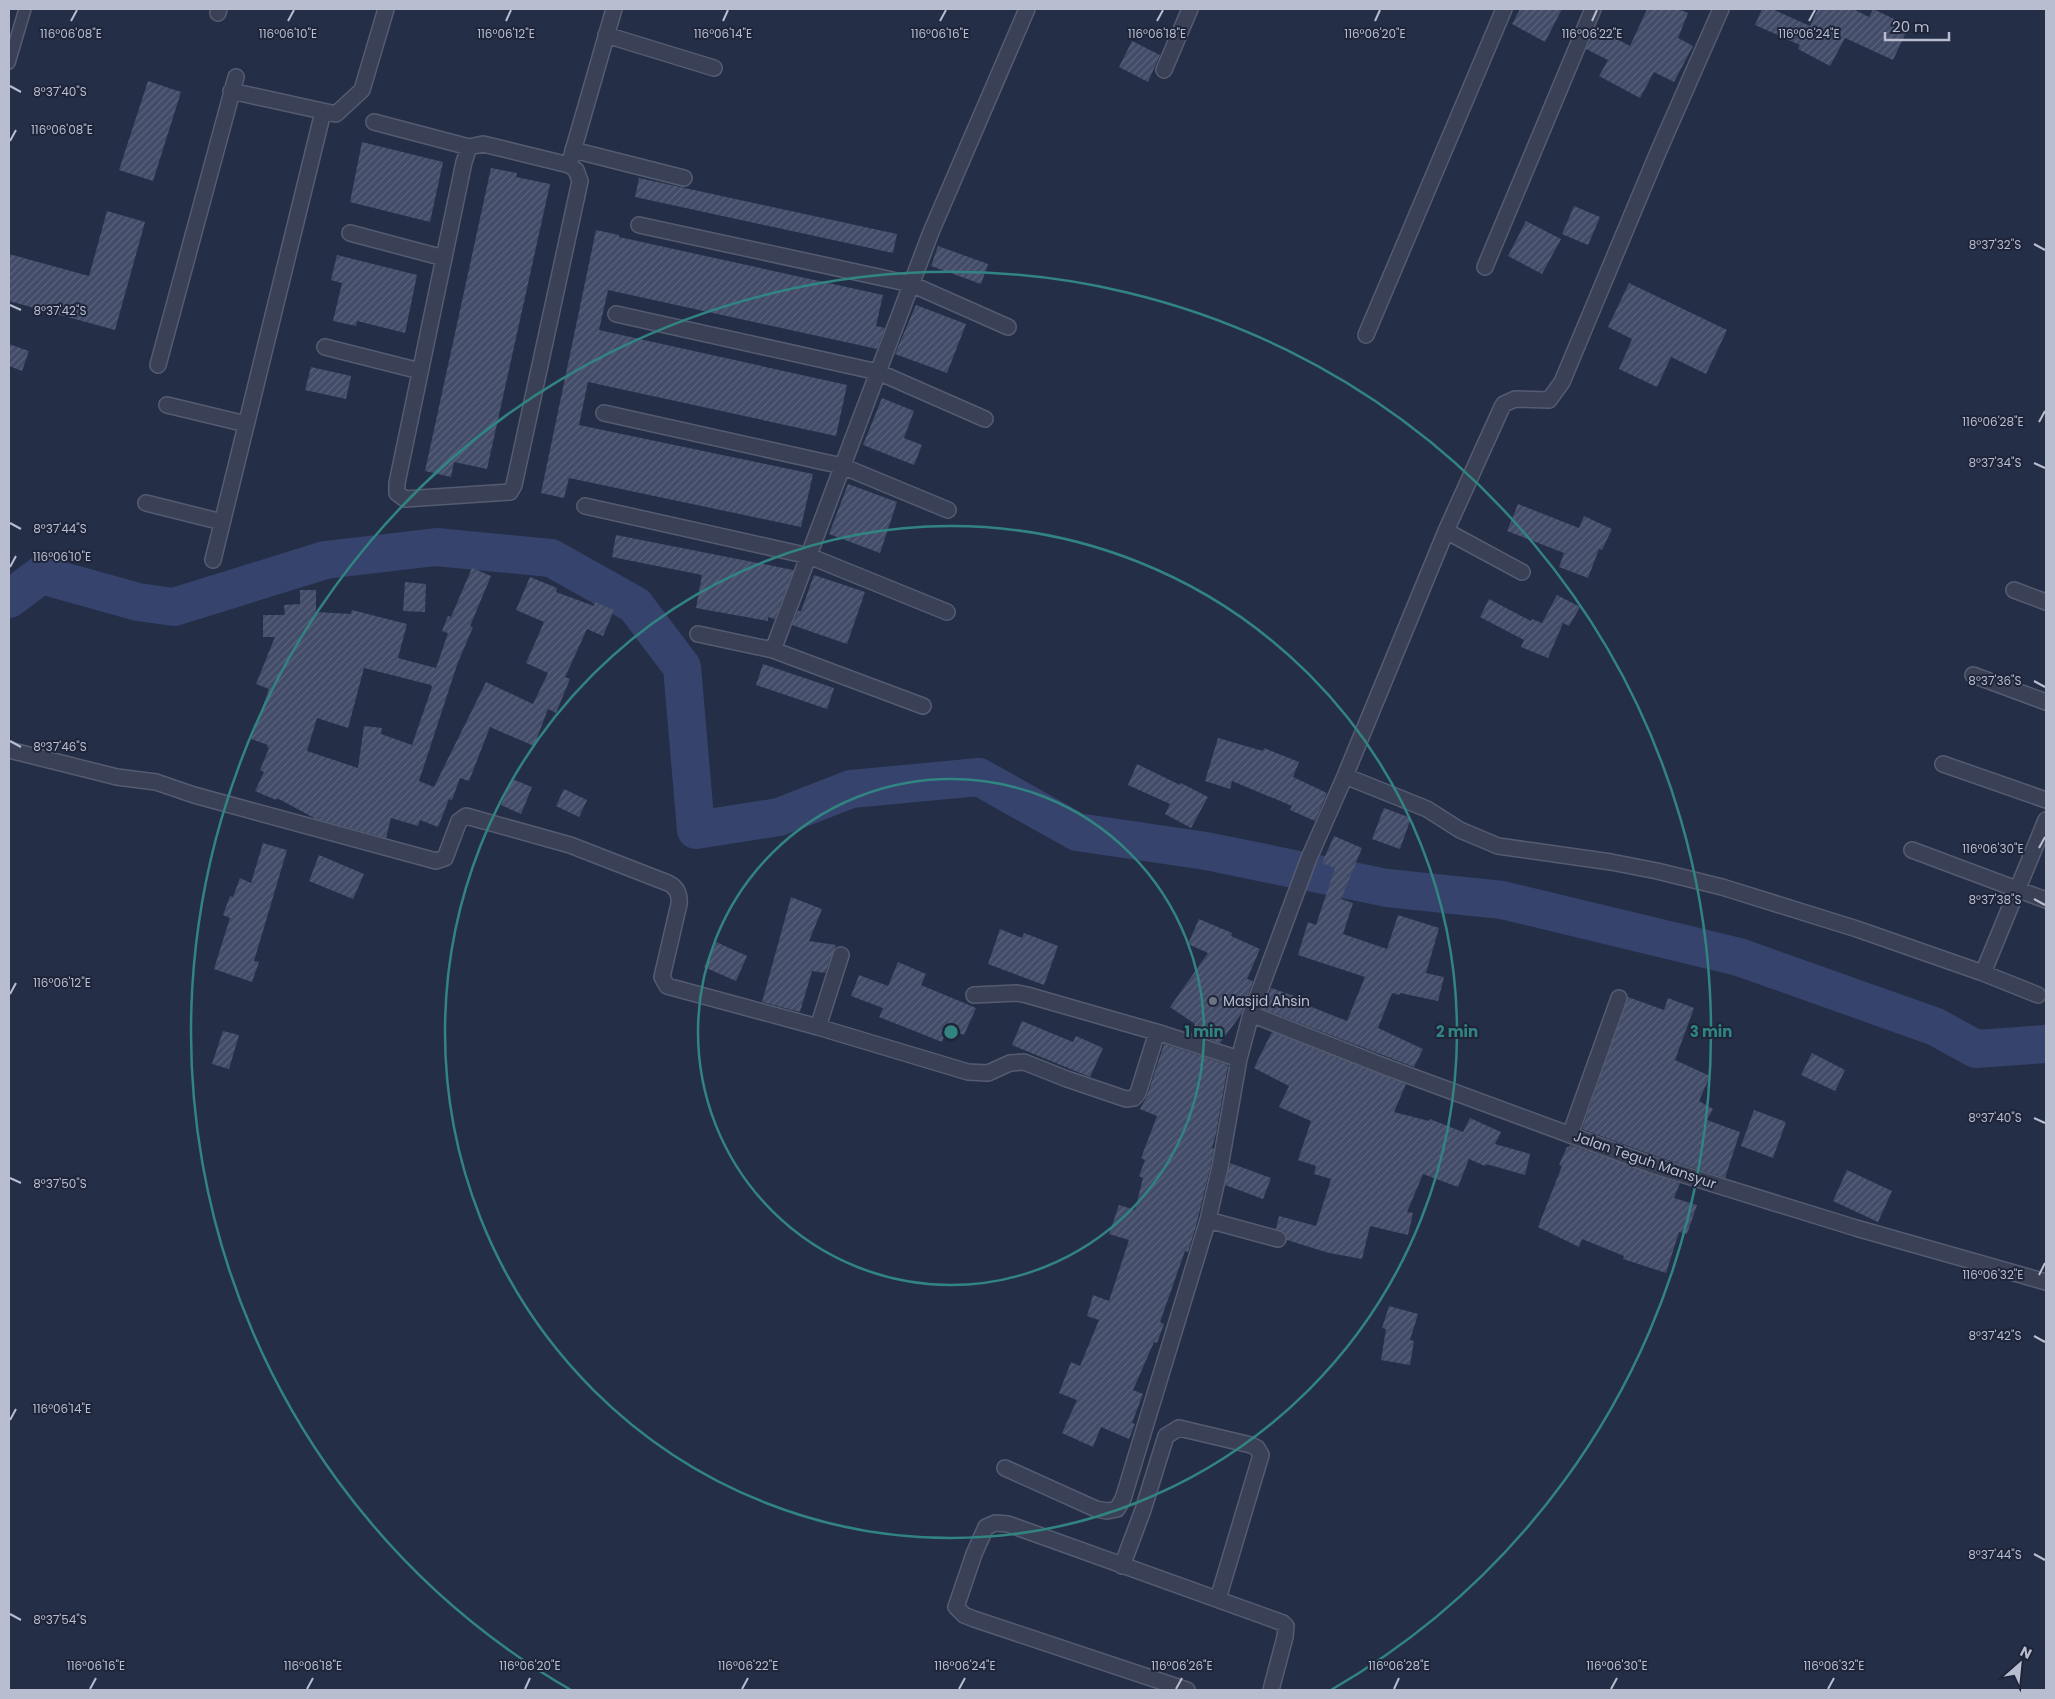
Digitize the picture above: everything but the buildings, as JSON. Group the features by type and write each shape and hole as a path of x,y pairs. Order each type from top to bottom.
{"street":[{"path":"158,365 234,84 323,112 336,114 362,90 386,9"},
{"path":"569,165 614,9"},
{"path":"773,650 935,223 1027,9"},
{"path":"1164,70 1190,9"},
{"path":"1366,335 1504,9"},
{"path":"1486,267 1593,9"},
{"path":"1004,1468 1096,1509 1107,1511 1117,1509 1123,1499 1208,1220 1220,1167 1239,1059 1251,1014 1309,858 1345,776 1446,531 1492,427 1504,404 1522,398 1549,400 1562,382 1659,150 1721,9"},
{"path":"606,35 714,68"},
{"path":"213,560 323,112"},
{"path":"374,122 469,147 483,144 569,165 576,170 580,181 514,485 510,492 406,499 397,493 397,483 464,162 469,147"},
{"path":"573,150 684,178"},
{"path":"639,225 911,284 1008,328"},
{"path":"350,234 444,258"},
{"path":"616,314 878,372 985,419"},
{"path":"325,347 420,371"},
{"path":"167,404 246,424"},
{"path":"604,413 842,466 948,510"},
{"path":"146,503 222,522"},
{"path":"585,506 809,556 947,612"},
{"path":"1446,531 1522,572"},
{"path":"2014,590 2046,602"},
{"path":"698,634 773,650 923,706"},
{"path":"1973,675 2046,702"},
{"path":"9,750 117,776 156,782 194,795 436,861 445,858 459,821 466,816 570,845 668,883 676,888 680,901 662,974 666,985 975,1073 988,1073 1014,1062 1029,1062 1081,1085 1128,1100 1134,1098 1138,1093 1156,1032"},
{"path":"1943,764 2046,800"},
{"path":"1345,776 1427,809 1460,830 1498,846 1629,866 1722,887 1857,929 1983,973 2038,995"},
{"path":"1983,973 2046,820"},
{"path":"1912,850 2046,900"},
{"path":"818,1027 842,955"},
{"path":"974,995 1017,993 1027,995 1156,1032 1239,1059"},
{"path":"1570,1135 1619,998"},
{"name":"Jalan Teguh Mansyur","path":"1251,1014 1394,1070 1652,1165 1856,1228 2046,1282"},
{"path":"1208,1220 1278,1239"},
{"path":"1122,1566 1143,1510 1166,1436 1178,1428 1251,1445 1257,1448 1261,1455 1218,1599"},
{"path":"1187,1690 964,1615 956,1607 981,1536 986,1527 990,1524 1008,1524 1283,1623 1286,1626 1285,1637 1270,1690"}],"lane":[{"path":"9,63 25,9"}],"waterway":[{"path":"9,599 41,575 138,602 174,607 325,560 436,547 551,558 635,605 682,667 696,830 779,817 851,789 979,777 1077,832 1206,851 1387,888 1502,900 1739,957 1936,1027 1976,1049 2046,1044"}],"place":[{"name":"Masjid Ahsin","path":"1213,1001"}]}
